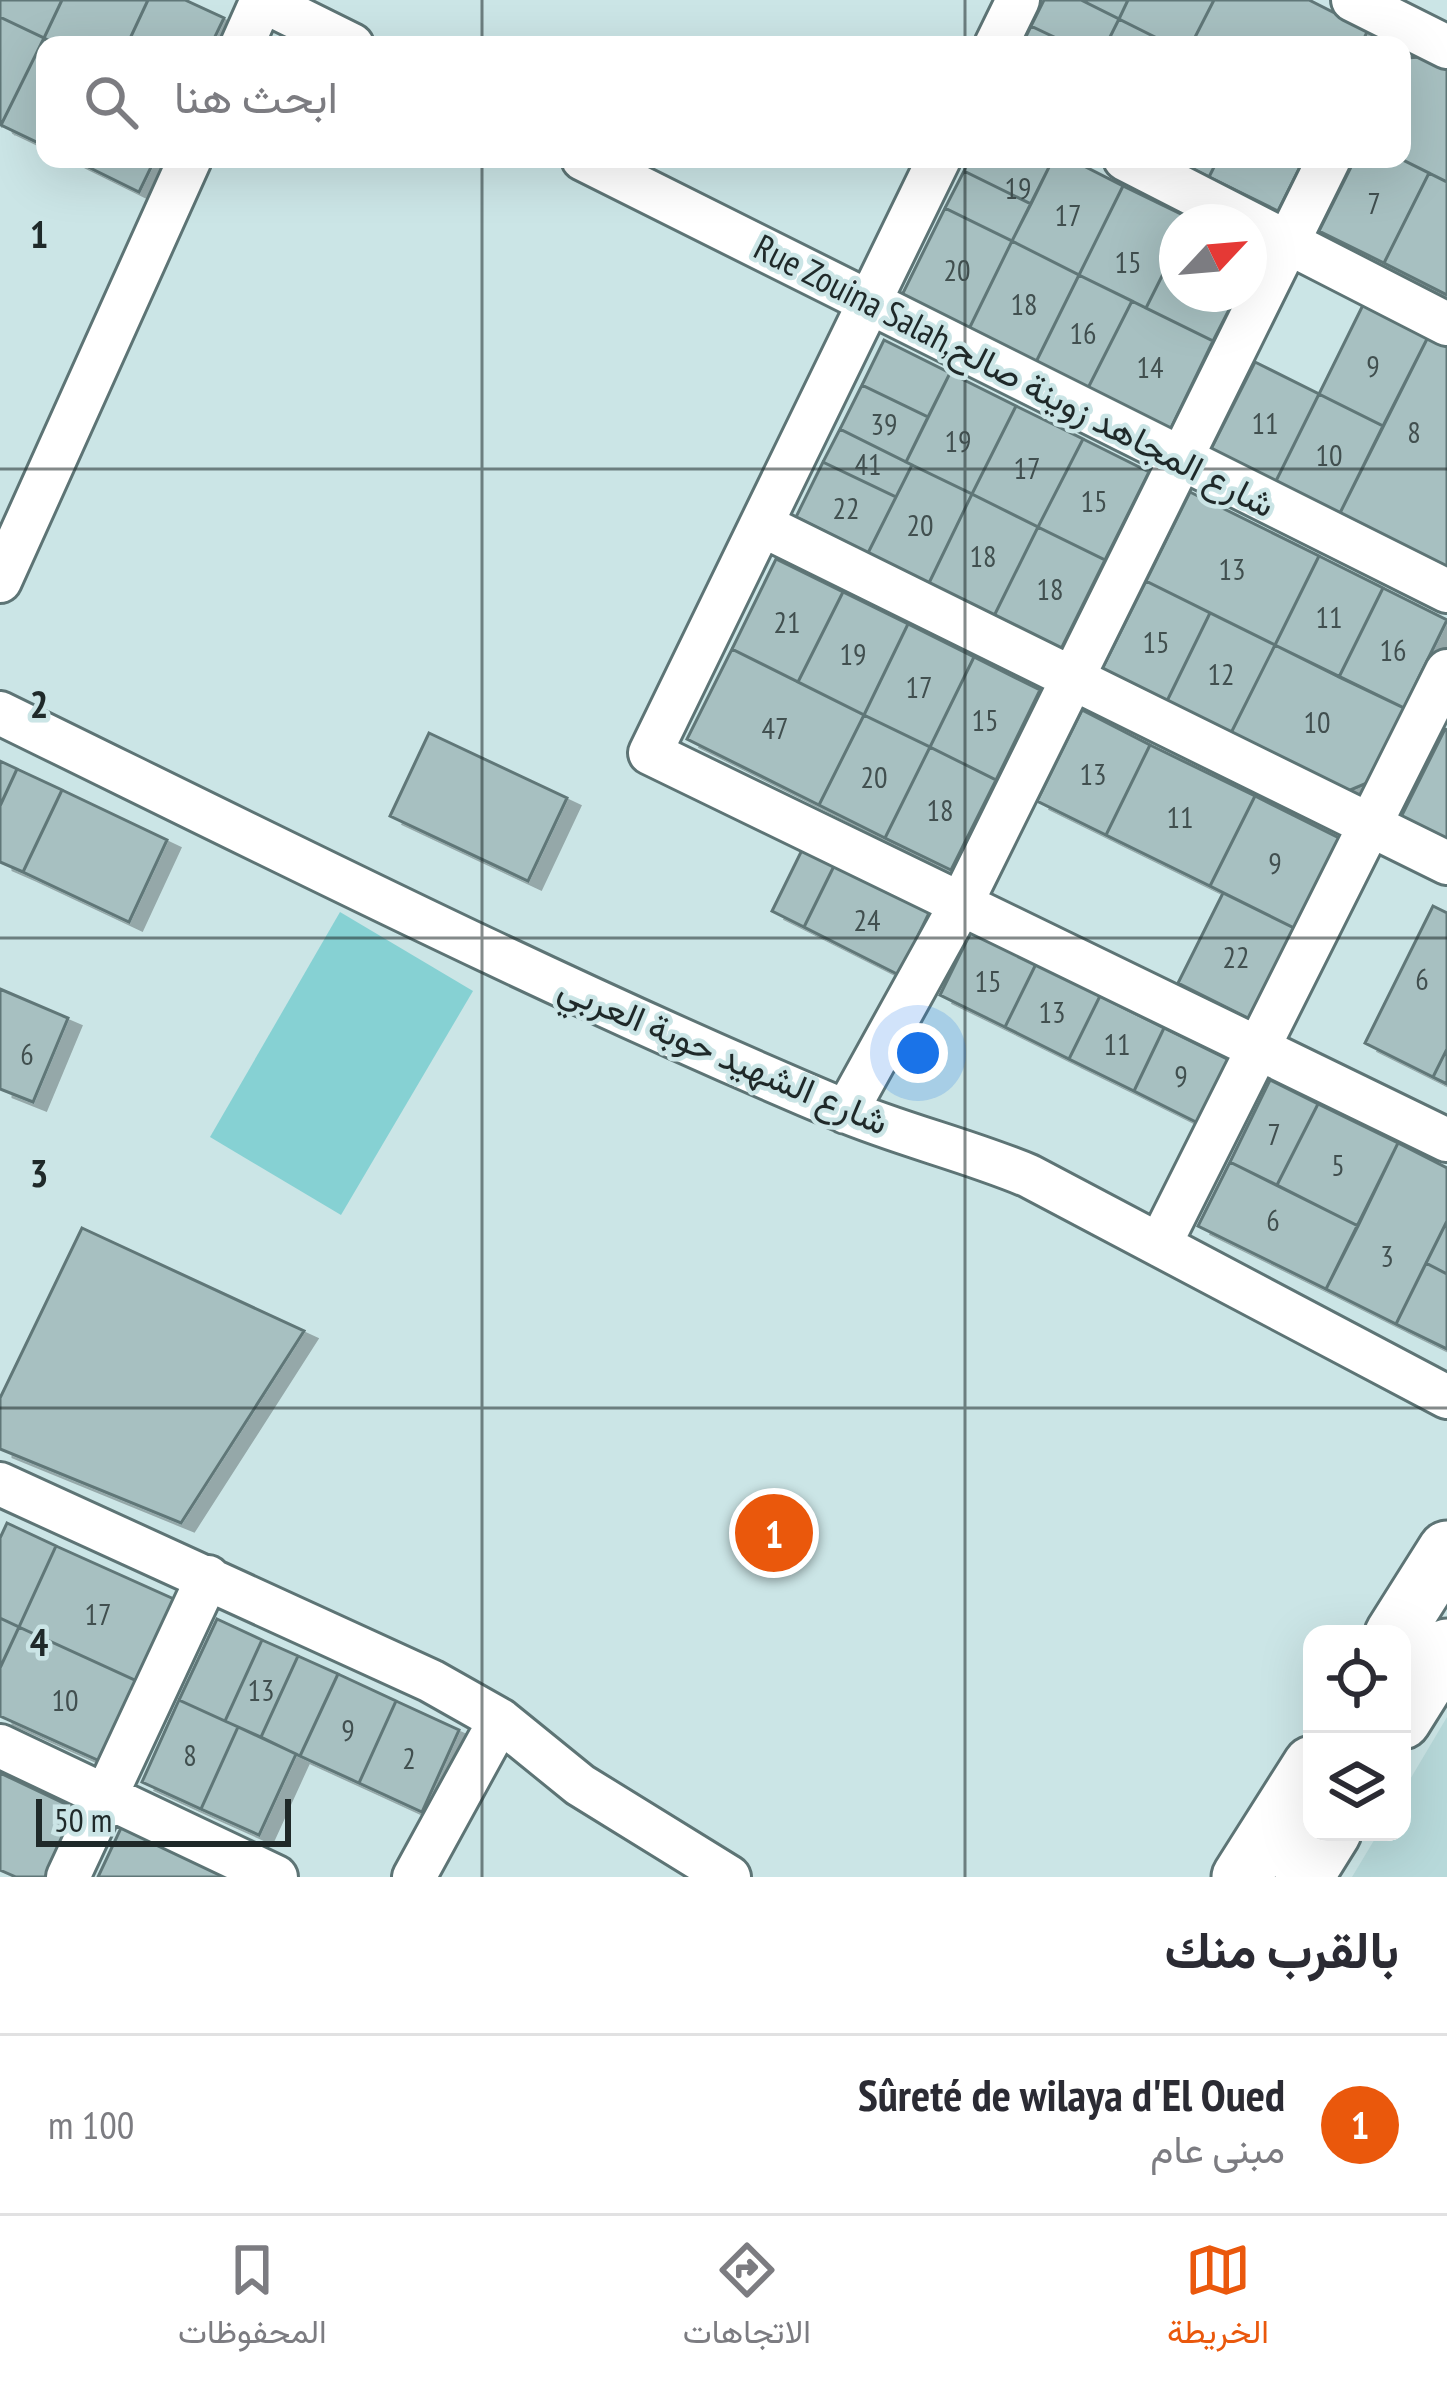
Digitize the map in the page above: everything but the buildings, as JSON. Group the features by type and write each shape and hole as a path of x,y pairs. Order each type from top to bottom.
{"main road":[{"path":"1400,1625 1447,1550"},
{"path":"1411,1706 1447,1648"},
{"path":"1241,1877 1303,1779"},
{"path":"1304,1877 1326,1841"}],"street":[{"path":"246,36 261,0 334,36"},
{"path":"1000,36 1018,0"},
{"path":"1353,0 1447,46"},
{"path":"0,581 186,168"},
{"name":"Rue Zouina Salah,شارع المجاهد زوينة صالح","path":"601,168 1447,591"},
{"path":"934,168 650,754 1258,1053 1447,1140"},
{"path":"1143,168 1447,324"},
{"path":"846,1112 961,904 1324,168"},
{"path":"762,525 1447,863"},
{"path":"1160,1244 1447,670"},
{"name":"شارع الشهيد حوبة العربي","path":"0,712 528,971 846,1112 1012,1169 1447,1397"},
{"path":"0,1484 431,1681 500,1720 580,1785 720,1875"},
{"path":"68,1877 208,1577"},
{"path":"414,1877 500,1720"},
{"path":"0,1746 276,1877"}],"shaded area":[{"path":"340,912 473,991 341,1215 210,1137"},
{"path":"1447,1717 1447,1877 1352,1877 1374,1841 1411,1841 1411,1778"}],"place":[{"name":"Sûreté de wilaya d'El Oued","path":"774,1533"}]}
